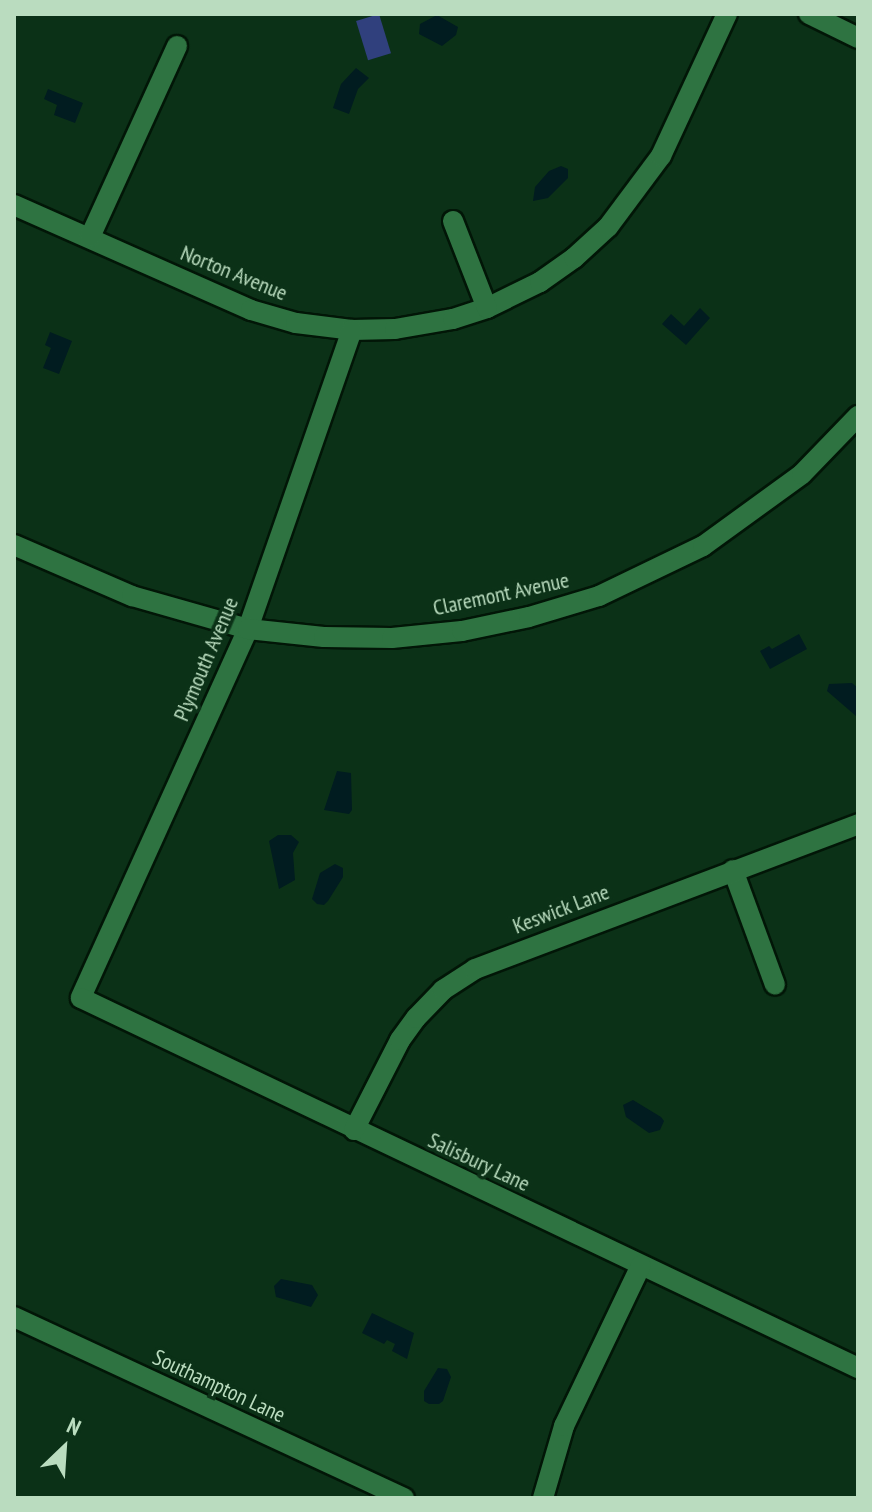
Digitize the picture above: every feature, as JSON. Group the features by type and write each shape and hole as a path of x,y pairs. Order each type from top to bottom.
{"street":[{"name":"Norton Avenue","path":"14,205 251,310 296,323 352,330 395,329 453,319 487,308 540,282 574,258 631,200 661,156 727,14"},
{"path":"809,14 858,38"},
{"path":"90,237 177,46"},
{"path":"453,221 487,308"},
{"name":"Plymouth Avenue","path":"81,998 248,629 352,330"},
{"name":"Claremont Avenue","path":"14,545 132,596 248,629 324,637 392,638 448,633 529,617 599,596 703,546 802,474 858,416"},
{"name":"Keswick Lane","path":"354,1130 400,1040 443,990 475,969 520,949 858,824"},
{"path":"733,870 775,985"},
{"name":"Salisbury Lane","path":"81,998 858,1368"},
{"path":"543,1498 564,1426 641,1265"},
{"name":"Southampton Lane","path":"14,1317 404,1498"}],"water":[{"path":"437,15 458,27 456,35 442,46 419,34 420,24"},
{"path":"356,68 369,78 358,89 349,114 333,108 341,84"},
{"path":"48,89 83,103 75,123 54,115 57,105 44,99"},
{"path":"561,166 568,169 568,178 548,198 533,201 535,187 549,171"},
{"path":"700,308 710,318 686,345 662,324 671,314 684,326"},
{"path":"50,332 72,341 59,374 43,368 51,348 45,345"},
{"path":"799,634 807,649 770,669 760,651 769,646 772,649"},
{"path":"852,683 858,688 856,716 827,691 829,684"},
{"path":"337,771 351,773 352,810 349,814 324,810"},
{"path":"278,835 291,835 299,842 293,853 295,880 279,889 269,841"},
{"path":"335,864 343,868 343,877 328,901 324,905 317,904 312,899 320,873"},
{"path":"633,1100 661,1117 664,1121 660,1130 649,1133 626,1117 623,1105"},
{"path":"281,1279 312,1285 318,1295 311,1307 276,1297 274,1286"},
{"path":"372,1313 414,1333 407,1359 392,1351 395,1344 387,1340 384,1344 362,1333"},
{"path":"438,1368 447,1369 451,1377 443,1401 429,1404 424,1401 424,1391"}],"building":[{"path":"379,14 391,53 368,60 356,21"}]}
